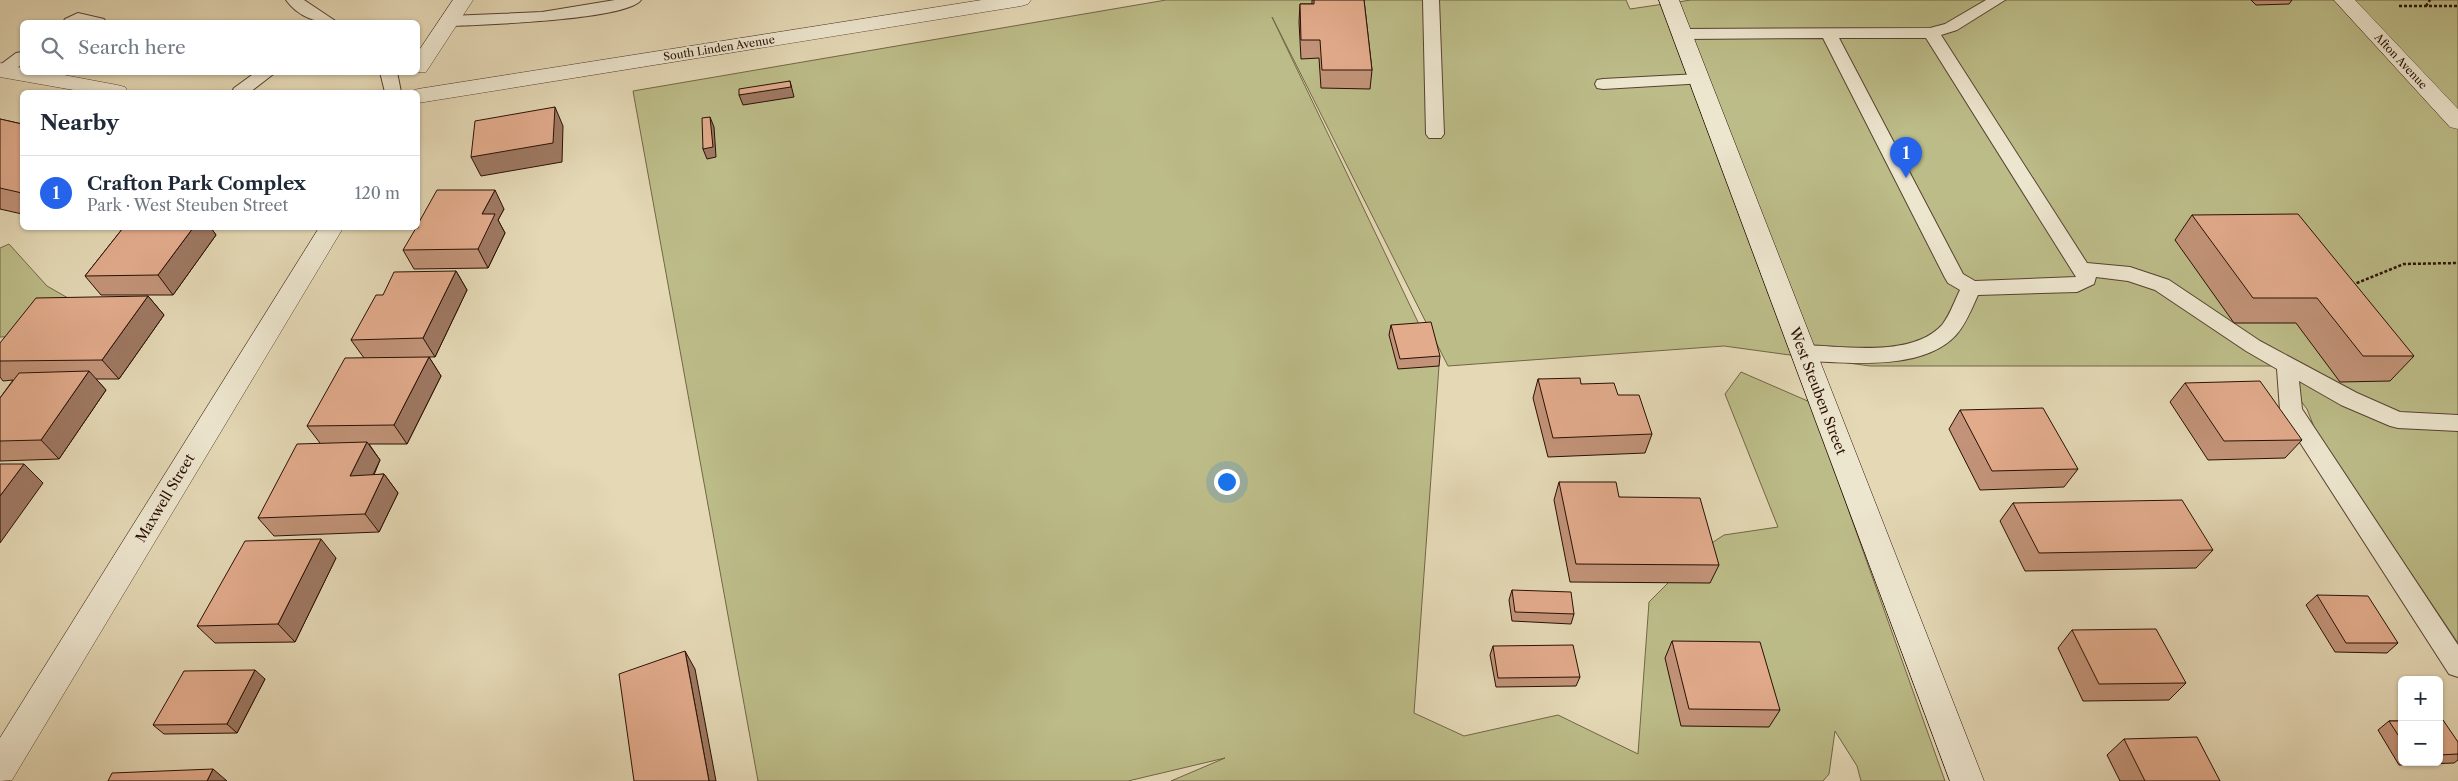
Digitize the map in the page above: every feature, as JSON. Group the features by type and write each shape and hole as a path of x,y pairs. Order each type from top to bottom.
{"street":[{"path":"420,64 463,0"},
{"name":"South Linden Avenue","path":"420,96 1021,0"},
{"name":"West Steuben Street","path":"1669,0 1968,781"},
{"name":"Afton Avenue","path":"2347,3 2458,122"},
{"path":"2,70 20,73"},
{"path":"28,75 107,90"},
{"path":"401,90 411,75"},
{"name":"Maxwell Street","path":"0,769 330,230"}],"lane":[{"path":"294,0 307,11 325,20"},
{"path":"449,21 530,18 613,6 633,0"},
{"path":"1431,0 1435,134"},
{"path":"1682,34 1931,33 1951,27 1997,0"},
{"path":"74,20 78,18 88,20"},
{"path":"1829,34 1955,278 1971,288 2077,285 2087,278 1931,33"},
{"path":"2,70 20,58"},
{"path":"243,90 264,75"},
{"path":"389,75 392,90"},
{"path":"1603,84 1699,79"},
{"path":"2081,269 2130,274 2162,285 2253,346 2349,399 2398,420 2458,424"},
{"path":"1804,353 1894,354 1910,352 1937,342 1949,331 1971,288"},
{"path":"2287,365 2291,410 2458,666"}],"path":[{"path":"2426,6 2430,0"},
{"path":"2347,3 2458,6"},
{"path":"2350,286 2404,264 2458,263"}],"green space":[{"path":"1166,0 1626,0 1630,9 1691,0 2458,0 2458,643 2316,432 2307,409 2274,366 1870,366 1724,346 1448,366 1272,17 1439,366 1414,713 1464,736 1558,715 1638,754 1649,602 1701,550 1724,535 1778,527 1725,394 1741,372 1810,402 1945,781 1861,781 1857,766 1835,731 1829,774 1823,781 1171,781 1225,758 1128,781 758,781 633,91"},
{"path":"9,244 47,286 75,302 53,335 0,337 0,248"}],"building":[{"path":"1314,0 1364,0 1372,70 1322,70 1320,40 1301,40 1300,4 1314,4"},
{"path":"790,81 791,87 739,95 739,89"},
{"path":"555,107 553,143 471,157 475,121"},
{"path":"710,117 713,147 703,149 702,118"},
{"path":"0,119 20,124 20,193 0,188"},
{"path":"437,190 495,190 482,214 495,214 478,249 403,250 415,230 420,230 420,220"},
{"path":"2298,214 2414,356 2363,356 2317,298 2253,298 2192,215"},
{"path":"121,230 192,230 158,275 85,276"},
{"path":"456,271 423,338 351,340 376,295 383,295 394,272"},
{"path":"148,296 102,360 0,361 0,343 36,298"},
{"path":"1431,322 1440,356 1400,359 1391,325"},
{"path":"429,357 394,425 307,426 345,358"},
{"path":"89,371 41,440 0,441 0,398 19,373"},
{"path":"1580,378 1581,384 1614,383 1618,395 1639,395 1652,434 1553,438 1538,379"},
{"path":"2260,381 2302,440 2224,441 2185,383"},
{"path":"2043,408 2078,469 1992,471 1960,410"},
{"path":"367,442 350,476 384,474 365,514 258,518 297,444"},
{"path":"0,464 24,464 0,496"},
{"path":"1559,482 1616,482 1619,497 1700,498 1719,565 1576,564"},
{"path":"2182,500 2213,550 2039,553 2013,503"},
{"path":"321,539 278,624 197,626 245,541"},
{"path":"1512,590 1571,592 1574,614 1515,612"},
{"path":"2317,595 2368,596 2398,643 2346,643"},
{"path":"2156,629 2186,683 2099,684 2072,630"},
{"path":"1672,641 1760,642 1780,710 1689,709"},
{"path":"1573,645 1580,677 1498,678 1493,646"},
{"path":"685,651 709,781 634,781 619,674"},
{"path":"255,670 227,724 153,725 184,671"},
{"path":"2443,720 2458,742 2458,754 2443,755"},
{"path":"2389,721 2398,721 2398,735"},
{"path":"2197,737 2220,781 2145,781 2124,739"},
{"path":"213,769 207,781 108,781 112,773"}],"place":[{"name":"Crafton Park Complex","path":"1906,178"}]}
